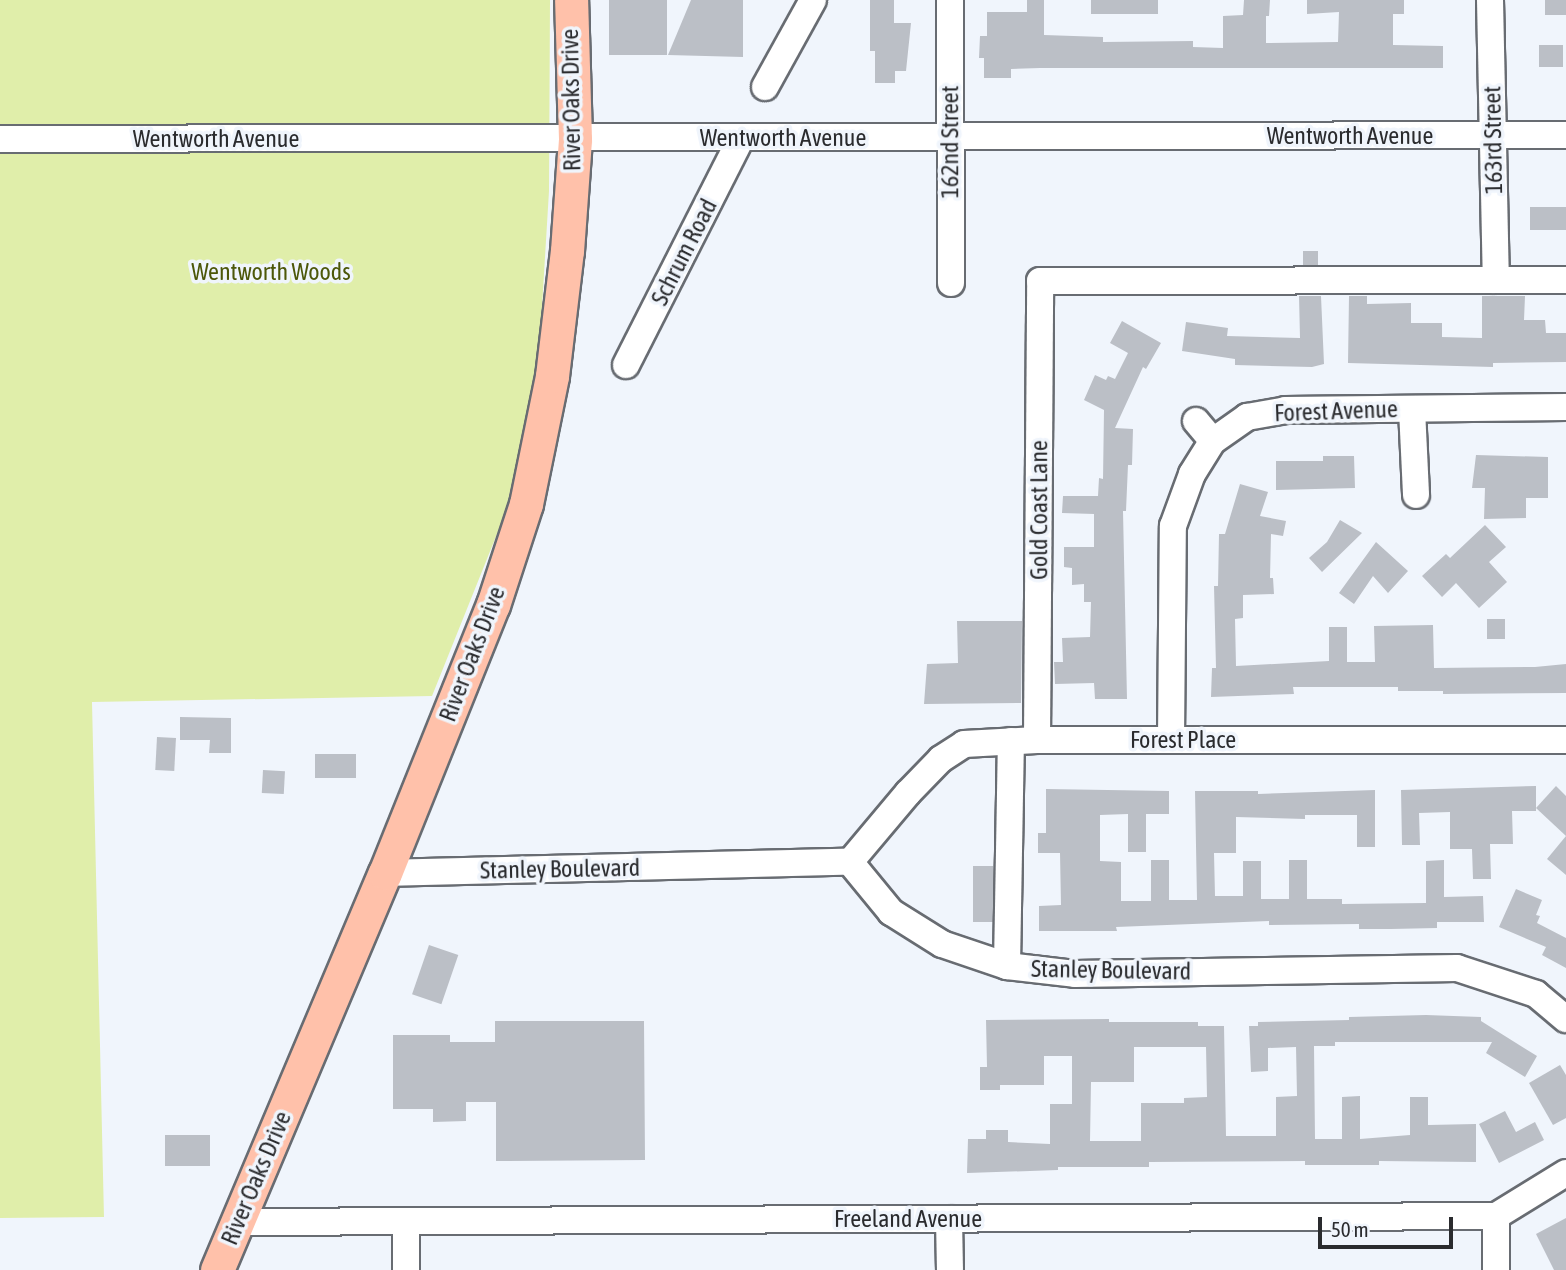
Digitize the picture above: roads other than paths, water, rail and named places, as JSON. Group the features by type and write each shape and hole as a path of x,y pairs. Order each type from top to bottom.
{"main road":[{"name":"River Oaks Drive","path":"216,1270 385,873 493,605 526,503 552,376 567,251 575,139 571,0"}],"street":[{"path":"765,87 813,0"},
{"name":"162nd Street","path":"950,0 951,283"},
{"name":"163rd Street","path":"1490,0 1496,280"},
{"name":"Wentworth Avenue","path":"0,139 1566,135"},
{"name":"Schrum Road","path":"626,365 741,138"},
{"path":"1496,280 1566,280"},
{"name":"Gold Coast Lane","path":"1037,740 1040,281 1496,280"},
{"name":"Forest Avenue","path":"1171,740 1173,526 1192,474 1213,441 1247,417 1285,410 1566,407"},
{"path":"1412,409 1416,495"},
{"path":"1196,421 1213,441"},
{"name":"Forest Place","path":"850,862 941,759 964,744 1037,740 1566,740"},
{"path":"1007,966 1011,741"},
{"name":"Stanley Boulevard","path":"385,873 850,862 891,912 942,944 1007,966 1075,974 1457,968 1536,993 1566,1019"},
{"path":"1496,1270 1496,1216 1566,1173"},
{"name":"Freeland Avenue","path":"237,1222 1496,1216"},
{"path":"949,1219 950,1270"},
{"path":"406,1222 406,1270"}],"park label":[{"name":"Wentworth Woods","path":"271,272"}]}
